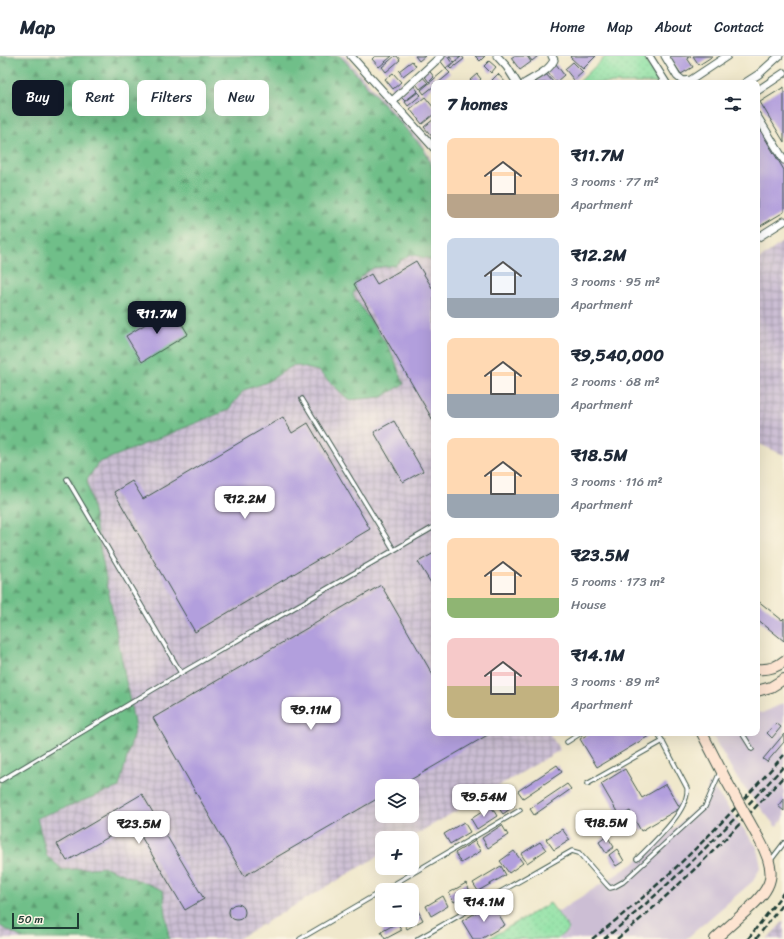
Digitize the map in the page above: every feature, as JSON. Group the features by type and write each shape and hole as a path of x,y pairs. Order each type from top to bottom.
{"main road":[{"path":"760,669 766,670 784,661"},
{"path":"760,689 772,687 784,679"},
{"path":"703,736 720,770 760,839 769,862 771,877 769,885 761,898 715,939"}],"street":[{"path":"351,56 431,145"},
{"path":"392,101 441,56"},
{"path":"497,56 507,67 515,80"},
{"path":"530,80 544,72 553,62 554,60 552,56"},
{"path":"648,56 664,80"},
{"path":"665,56 681,80"},
{"path":"691,80 727,56"},
{"path":"749,80 779,56"},
{"path":"760,89 784,73"},
{"path":"757,75 759,80"},
{"path":"760,83 761,86 764,87"},
{"path":"760,121 784,160"},
{"path":"760,236 784,221"}],"lane":[{"path":"302,399 394,550"},
{"path":"67,478 181,672"},
{"path":"0,781 181,672 431,529"},
{"path":"566,742 577,736"},
{"path":"637,859 661,836 679,812 688,794 687,788 660,736"},
{"path":"744,736 752,750"},
{"path":"588,784 662,741"},
{"path":"418,939 572,851 579,853 610,888 623,882 705,807 720,770"},
{"path":"395,883 520,810"},
{"path":"769,862 784,843"},
{"path":"300,939 375,895"}],"shaded area":[{"path":"38,56 344,56 422,143 431,160 431,736 551,736 560,750 419,833 419,831 375,831 375,858 238,939 0,939 0,92 12,81 12,116 64,116 64,80 13,80"},
{"path":"784,241 784,455 760,444 760,259"},
{"path":"784,703 784,819 776,827 738,780 713,736 760,736 760,713"},
{"path":"709,782 757,847 761,867 753,881 686,939 488,939 550,903 557,912 633,864 705,801"},
{"path":"784,921 784,939 767,939 781,924"}],"green space":[{"path":"0,56 340,56 423,148 431,165 431,260 410,254 395,265 373,268 360,277 353,295 390,349 404,384 382,397 349,400 318,371 294,365 265,383 244,390 228,410 98,463 87,480 135,728 119,787 37,818 47,856 63,870 105,867 163,890 169,939 24,939 0,926"},
{"path":"606,56 643,56 656,80 581,80"},
{"path":"550,903 569,929 557,939 488,939"}],"building":[{"path":"375,56 392,56 379,67 372,59"},
{"path":"397,56 400,60 386,72 382,67"},
{"path":"415,56 425,56 419,61"},
{"path":"442,56 447,56 452,63 446,68 439,59"},
{"path":"449,56 461,56 454,62"},
{"path":"462,56 464,59 451,69 449,67"},
{"path":"475,56 485,56 480,61"},
{"path":"514,56 527,56 531,62 520,70 511,58"},
{"path":"528,56 538,56 532,61"},
{"path":"596,56 583,69 570,57"},
{"path":"669,56 691,56 687,58 693,67 681,74"},
{"path":"693,56 713,56 699,65"},
{"path":"412,61 416,66 403,76 399,71"},
{"path":"489,61 496,67 491,73 484,66"},
{"path":"573,62 583,72 574,80 565,69"},
{"path":"556,64 564,75 558,80 554,80 547,72"},
{"path":"428,69 434,77 429,82 423,74"},
{"path":"446,69 450,73 442,80 433,80"},
{"path":"393,73 401,82 393,89 385,79"},
{"path":"545,73 551,80 537,80"},
{"path":"477,74 481,79 480,80 470,80"},
{"path":"498,74 503,80 492,80"},
{"path":"421,75 428,83 420,89 414,81"},
{"path":"431,82 431,88 424,94 421,90"},
{"path":"412,84 418,91 405,101 399,95"},
{"path":"784,87 784,142 760,102"},
{"path":"418,92 421,95 408,106 405,102"},
{"path":"425,97 431,104 431,116 422,124 410,109"},
{"path":"431,121 431,135 424,127"},
{"path":"760,130 784,170 784,212 760,226"},
{"path":"416,261 431,286 431,417 354,284 371,274 377,284"},
{"path":"172,308 188,334 142,362 126,336"},
{"path":"283,417 292,433 308,423 370,529 195,632 114,492 132,481 143,499"},
{"path":"394,421 423,471 403,482 374,432"},
{"path":"431,555 431,583 418,562"},
{"path":"381,585 431,672 431,736 486,736 412,779 375,779 375,800 244,876 153,718"},
{"path":"760,602 782,620 784,618 784,641 760,621"},
{"path":"776,723 781,727 772,738 767,733"},
{"path":"784,734 784,742 767,762 763,759"},
{"path":"585,736 649,736 597,767 580,739"},
{"path":"557,765 562,772 523,798 518,791"},
{"path":"625,769 642,798 666,784 680,808 641,831 630,811 620,817 601,784"},
{"path":"567,784 571,789 534,815 530,809"},
{"path":"142,794 204,899 185,910 133,823 67,861 57,844"},
{"path":"507,795 514,806 503,814 495,803"},
{"path":"784,798 784,811 778,806"},
{"path":"491,806 497,816 477,829 471,819"},
{"path":"464,822 470,832 450,844 444,834"},
{"path":"502,825 508,835 488,848 482,838"},
{"path":"562,829 570,840 554,850 546,839"},
{"path":"607,836 614,847 606,853 599,842"},
{"path":"475,841 481,851 461,863 455,853"},
{"path":"540,842 546,850 527,863 521,854"},
{"path":"617,849 624,861 616,866 609,855"},
{"path":"514,851 523,863 509,873 500,861"},
{"path":"501,866 506,875 478,891 473,883"},
{"path":"466,883 471,893 454,902 449,893"},
{"path":"443,896 448,906 431,916 426,906"},
{"path":"492,903 505,925 481,939 473,939 462,921"},
{"path":"237,904 244,909 245,912 240,919 237,920 230,915 229,912 234,905"},
{"path":"419,913 423,920 419,922"},
{"path":"390,927 400,927 402,930 385,939 381,932"}],"railway":[{"path":"592,939 644,897 692,852 784,755"},
{"path":"604,939 652,899 697,856 784,766"},
{"path":"617,939 661,901 704,860 784,776"},
{"path":"748,939 784,892"},
{"path":"756,939 784,902"}]}
